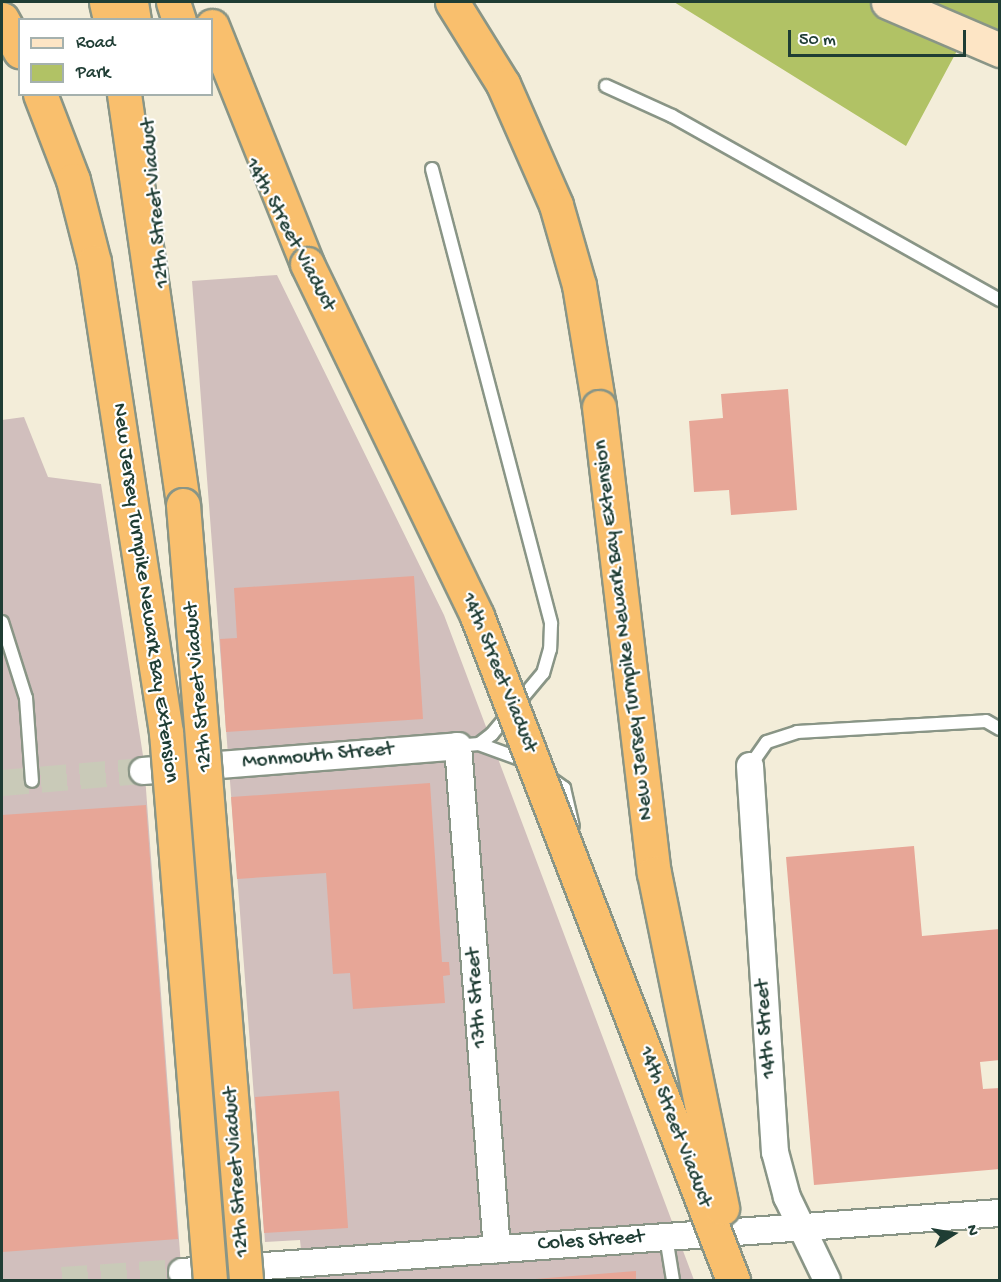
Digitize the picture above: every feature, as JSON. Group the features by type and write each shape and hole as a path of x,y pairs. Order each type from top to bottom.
{"highway":[{"path":"106,2 110,18"},
{"path":"131,2 134,18"},
{"path":"173,2 178,18"},
{"path":"204,2 208,18"},
{"name":"New Jersey Turnpike Newark Bay Extension","path":"452,2 491,62 526,129 556,205 579,285 599,407 655,883 738,1281"},
{"path":"2,19 18,47"},
{"path":"213,29 307,264"},
{"name":"14th Street Viaduct","path":"213,92 307,264 477,616 733,1281"},
{"name":"New Jersey Turnpike Newark Bay Extension","path":"41,96 73,180 96,272 166,732 196,1276"},
{"path":"124,96 183,505"},
{"name":"12th Street Viaduct","path":"147,96 246,1281"}],"street":[{"path":"888,2 999,50"},
{"name":"Monmouth Street","path":"143,771 469,745"},
{"name":"13th Street","path":"469,745 497,1250"},
{"name":"14th Street","path":"750,766 775,1152 781,1183 828,1281"},
{"name":"Coles Street","path":"196,1276 287,1273 497,1250 999,1213"}],"lane":[{"path":"606,86 672,116 999,300"},
{"path":"432,169 551,624 550,649 543,673 469,745"},
{"path":"2,622 26,698 32,780"},
{"path":"750,766 767,742 797,732 986,722 999,729"},
{"path":"469,745 521,757 564,788 583,867"},
{"path":"666,1237 674,1281"}],"shaded area":[{"path":"277,275 444,615 694,1280 304,1280 300,1240 265,1242 192,281"},
{"path":"24,417 48,477 101,484 144,762 182,1280 2,1280 2,420"}],"green space":[{"path":"674,2 999,2 999,65 959,47 906,146"}],"building":[{"path":"788,389 797,510 731,515 729,490 694,492 689,421 723,418 721,394"},
{"path":"414,576 423,719 226,732 220,639 237,638 234,588"},
{"path":"430,783 442,962 449,962 450,975 443,976 445,1003 353,1009 350,973 333,974 326,873 237,879 231,797"},
{"path":"146,805 178,1239 2,1252 2,815"},
{"path":"914,846 922,936 1000,929 1000,1060 980,1062 983,1089 1000,1088 1000,1169 814,1185 786,857"},
{"path":"339,1091 348,1228 264,1233 255,1097"},
{"path":"636,1271 636,1280 535,1280 535,1279"}],"tunnel":[{"path":"2,783 143,771"},
{"path":"62,1280 182,1272"}]}
